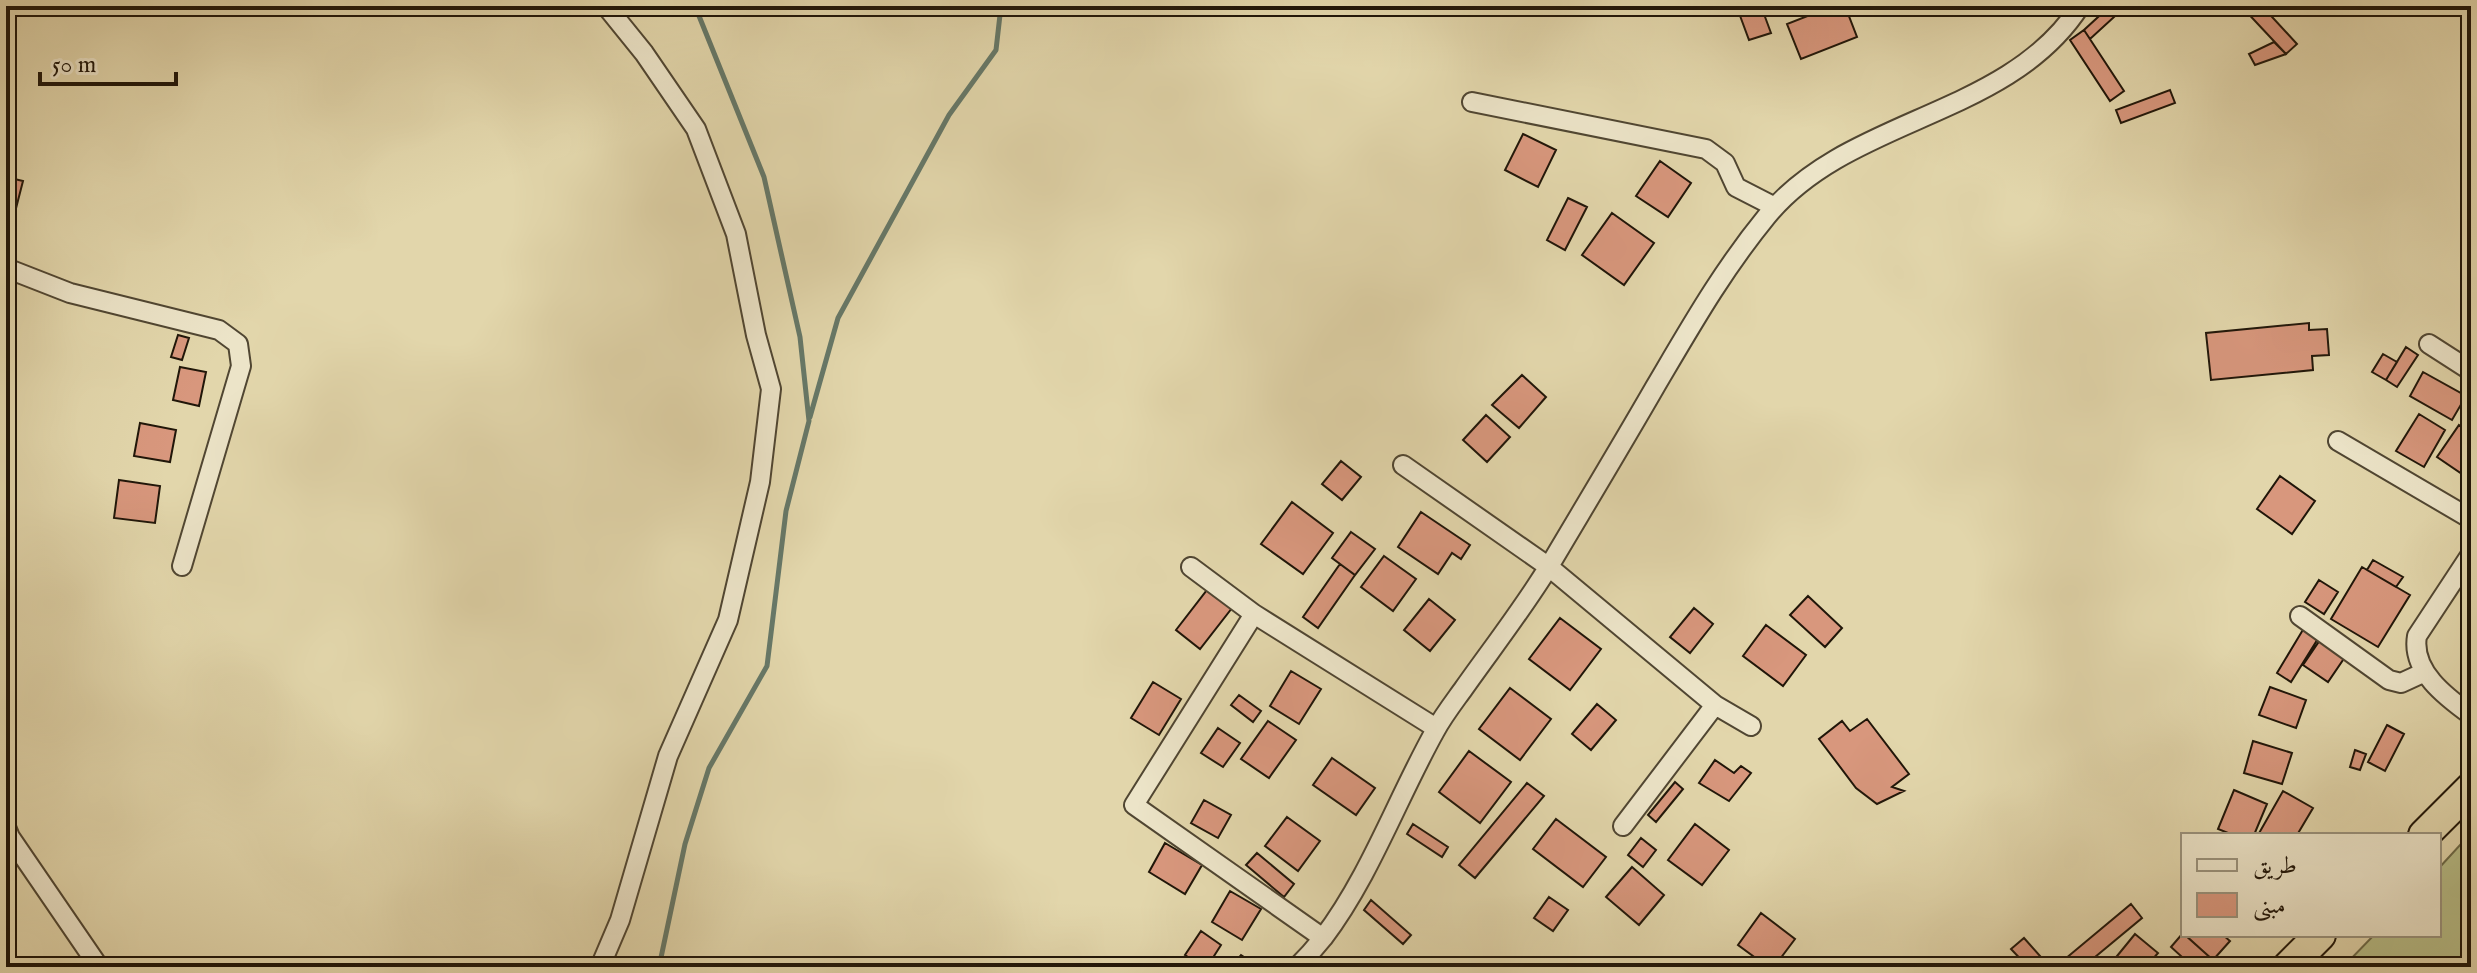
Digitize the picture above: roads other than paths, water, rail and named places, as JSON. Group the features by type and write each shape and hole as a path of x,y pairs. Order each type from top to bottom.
{"highway":[{"path":"2426,833 2471,788"},
{"path":"2288,967 2318,937"}],"street":[{"path":"600,967 620,920 668,756 728,620 760,482 771,389 756,335 736,234 696,129 644,53 606,6"},
{"path":"1297,967 1323,938 1359,881 1436,728 1549,567 1718,280 1775,207 1788,192 1826,164 1941,111 2016,70 2057,37 2080,6"},
{"path":"1472,102 1706,149 1725,163 1736,187 1775,207"},
{"path":"6,268 70,293 219,330 238,344 241,366 182,566"},
{"path":"2429,344 2471,371"},
{"path":"2338,441 2471,519"},
{"path":"1403,465 1549,567 1715,705 1751,726"},
{"path":"2471,554 2417,636 2415,646 2425,672 2449,699 2471,715"},
{"path":"1191,567 1254,614 1436,728"},
{"path":"1254,614 1134,805 1323,938"},
{"path":"2300,616 2389,680 2401,683 2425,672"},
{"path":"1623,826 1715,705"},
{"path":"6,827 99,967"}],"waterway":[{"path":"659,967 685,844 709,768 767,666 786,511 809,421 800,337 764,177 695,6"},
{"path":"810,417 838,318 949,115 996,50 1001,6"}]}
